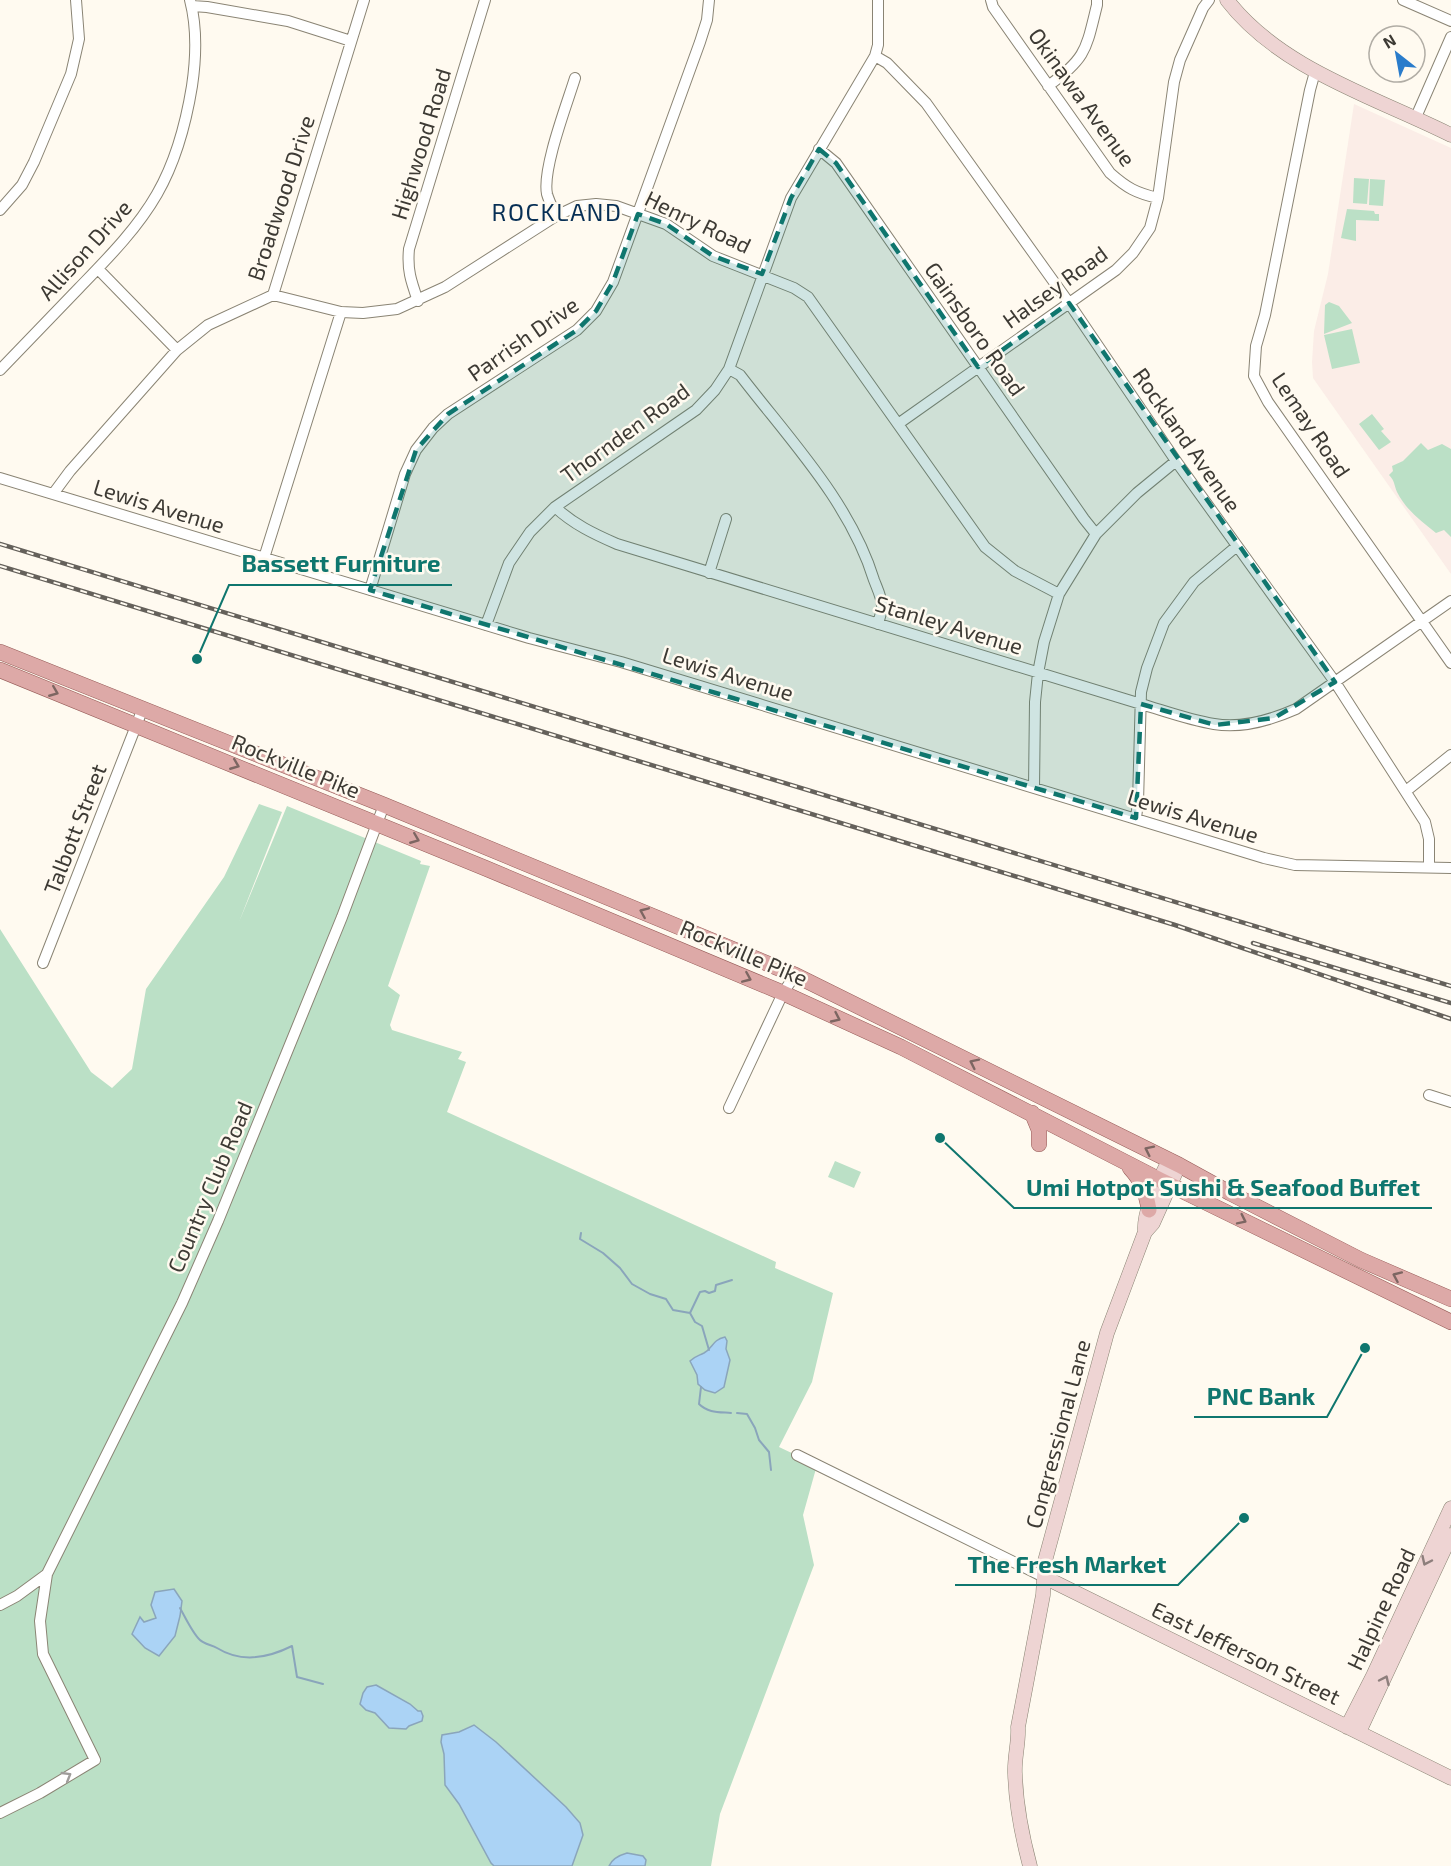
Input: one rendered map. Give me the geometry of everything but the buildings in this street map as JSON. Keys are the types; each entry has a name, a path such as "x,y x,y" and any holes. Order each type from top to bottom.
{"main road":[{"name":"Rockville Pike","path":"0,652 143,708 795,975 1174,1163 1361,1260 1451,1299"},
{"name":"Rockville Pike","path":"0,670 136,724 783,993 900,1047 1165,1182 1451,1322"},
{"path":"258,775 265,759"},
{"path":"1032,1113 1039,1130 1039,1144 1066,1131"},
{"path":"1124,1161 1140,1178 1149,1210"}],"street":[{"path":"0,210 22,184 34,162 71,74 79,39 76,0"},
{"name":"Broadwood Drive","path":"52,494 177,350 208,325 273,294 364,0"},
{"name":"Highwood Road","path":"418,301 409,276 409,249 485,0"},
{"name":"Parrish Drive","path":"370,590 405,474 416,450 433,428 448,414 577,330 596,311 613,282 700,42 707,20 709,0"},
{"name":"Thornden Road","path":"486,625 509,563 530,532 555,507 696,411 715,390 729,369 791,198 875,56 878,45 878,0"},
{"name":"Okinawa Avenue","path":"990,0 993,8 1110,173 1126,187 1140,194 1158,198"},
{"path":"1048,86 1070,70 1082,56 1087,46 1097,0"},
{"name":"Halsey Road","path":"898,424 1116,270 1133,253 1150,228 1158,198 1174,82 1180,60 1203,8 1209,0"},
{"path":"1227,0 1236,12 1268,41 1315,72 1451,135"},
{"path":"1403,0 1451,21"},
{"path":"191,3 288,21 351,41"},
{"name":"Allison Drive","path":"0,370 98,269 138,224 158,193 174,157 188,110 195,40 191,3"},
{"path":"1416,117 1451,37"},
{"name":"Rockland Avenue","path":"875,56 887,63 926,103 1069,303 1176,461 1335,682 1425,822 1429,839 1429,867"},
{"name":"Lemay Road","path":"1315,72 1265,315 1256,346 1254,376 1268,402 1451,663"},
{"path":"556,216 547,194 547,179 551,157 575,78"},
{"name":"Gainsboro Road","path":"819,149 836,163 1096,534"},
{"name":"Henry Road","path":"273,294 341,312 385,312 418,301 445,287 556,216 577,206 596,204 616,206 666,224 713,256 762,274 808,297 985,547 1015,571 1059,594"},
{"path":"98,269 177,350"},
{"path":"264,558 341,312"},
{"path":"729,369 740,375 829,490 853,526 869,563 881,600 878,624"},
{"path":"1034,788 1035,702 1038,673 1044,642 1059,594 1096,534 1137,493 1176,461"},
{"name":"Lewis Avenue","path":"0,478 529,638 621,662 1263,858 1295,865 1451,868"},
{"name":"Stanley Avenue","path":"555,507 587,531 617,544 1038,673 1215,724 1246,724 1274,718 1296,709 1451,601"},
{"path":"710,573 726,519"},
{"path":"1136,818 1141,693 1147,668 1164,623 1194,582 1237,546"},
{"name":"Talbott Street","path":"43,963 143,708"},
{"path":"1406,791 1451,755"},
{"name":"Country Club Road","path":"0,1813 40,1793 95,1760 42,1654 40,1622 47,1574 182,1303 338,927 384,806"},
{"path":"729,1108 783,993 795,975"},
{"path":"1429,1095 1451,1102"},
{"name":"Congressional Lane","path":"1145,1232 1144,1221 1174,1163"},
{"name":"Congressional Lane","path":"1030,1866 1018,1807 1015,1772 1018,1727 1043,1595 1047,1551 1107,1333 1145,1232 1153,1223 1165,1182"},
{"name":"East Jefferson Street","path":"797,1455 1451,1778"},
{"name":"Halpine Road","path":"1353,1730 1373,1676 1451,1508"},
{"name":"Halpine Road","path":"1353,1730 1451,1535"},
{"name":"Country Club Road","path":"0,1605 17,1596 47,1574"}],"highlighted area":[{"path":"819,149 836,163 978,367 1069,303 1335,682 1274,718 1215,725 1141,704 1136,818 370,590 416,450 448,414 577,330 596,311 613,282 638,214 666,224 713,256 762,274 791,198"}],"shaded area":[{"path":"1354,104 1451,148 1451,574 1313,378 1314,331 1328,274"}],"green space":[{"path":"1354,178 1369,179 1367,204 1353,203"},
{"path":"1370,179 1385,180 1383,206 1369,205"},
{"path":"1347,209 1374,211 1375,214 1379,214 1379,221 1356,220 1356,241 1341,238"},
{"path":"1329,302 1339,306 1352,323 1324,334 1325,305"},
{"path":"1352,329 1360,363 1332,369 1324,335"},
{"path":"1372,414 1384,429 1381,431 1391,442 1379,450 1359,424"},
{"path":"1421,443 1428,450 1442,444 1451,449 1451,537 1444,530 1436,533 1414,515 1397,492 1389,475 1393,471 1392,466 1403,461"},
{"path":"259,804 282,812 239,922 287,806 421,861 420,864 430,866 388,986 400,995 390,1025 392,1030 462,1052 458,1059 466,1062 447,1112 776,1262 775,1268 833,1293 812,1382 779,1447 817,1465 803,1515 814,1565 720,1814 711,1866 0,1866 0,929 91,1072 112,1088 132,1069 146,989 224,877"},
{"path":"835,1161 861,1172 854,1188 828,1177"}],"water":[{"path":"725,1337 730,1360 724,1387 715,1393 705,1390 698,1384 697,1375 690,1361"},
{"path":"174,1589 182,1601 180,1616 175,1636 159,1656 145,1648 132,1634 140,1617 144,1622 156,1618 151,1605 155,1592"},
{"path":"376,1685 421,1711 422,1721 406,1729 389,1728 375,1713 366,1710 360,1704 363,1693 367,1687"},
{"path":"474,1725 496,1742 580,1823 583,1835 572,1866 494,1866 491,1863 459,1804 445,1785 442,1735 459,1732"},
{"path":"627,1853 643,1856 646,1860 645,1866 609,1866 616,1858"}],"waterway":[{"path":"581,1233 580,1239 603,1253 620,1268 632,1284 650,1294 666,1299 673,1310 690,1313"},
{"path":"709,1350 702,1326 695,1322 690,1313 700,1292 715,1291 716,1285 732,1280"},
{"path":"701,1387 699,1404 702,1407 710,1411 731,1413"},
{"path":"737,1413 747,1414 759,1440 769,1452 771,1470"},
{"path":"180,1608 195,1634 204,1643 226,1653 245,1657 264,1656 292,1646 297,1677 323,1684"}],"railway":[{"path":"0,544 1451,986"},
{"path":"0,566 1175,925 1451,1019"},
{"path":"1253,943 1451,1003"}],"place":[{"name":"Bassett Furniture","path":"197,659"},
{"name":"Umi Hotpot Sushi & Seafood Buffet","path":"940,1138"},
{"name":"PNC Bank","path":"1365,1348"},
{"name":"The Fresh Market","path":"1244,1518"}],"district":[{"name":"ROCKLAND","path":"557,213"}]}
